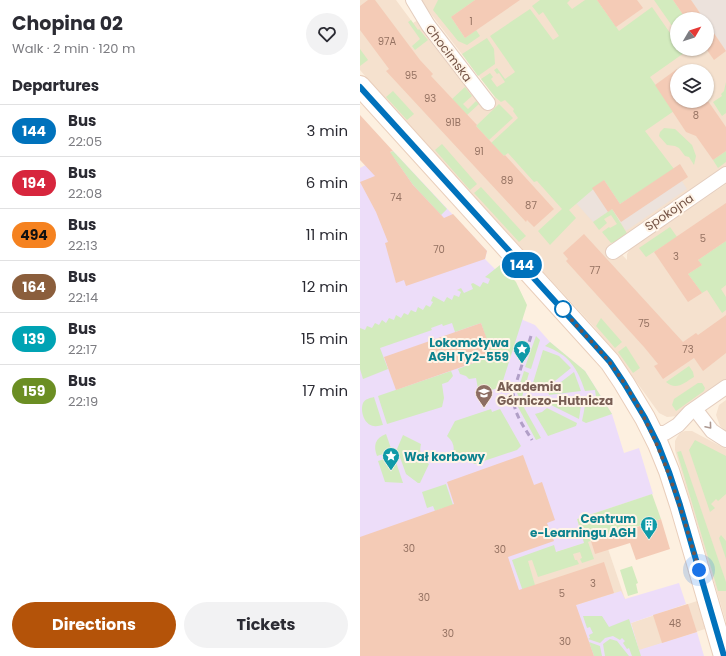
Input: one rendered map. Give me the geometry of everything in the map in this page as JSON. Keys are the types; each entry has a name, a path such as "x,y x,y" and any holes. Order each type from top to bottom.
{"main road":[{"path":"360,86 603,354 624,383 653,433 669,472 724,656"}],"street":[{"name":"Chocimska","path":"413,0 428,25 488,103"},
{"name":"Spokojna","path":"613,252 726,174"},
{"path":"653,433 665,433 680,424 695,408 726,388"},
{"path":"695,408 710,428 726,440"}],"shaded area":[{"path":"360,0 396,0 413,23 418,20 486,107 495,97 420,0 726,0 726,169 619,241 611,243 627,260 627,254 630,249 726,184 726,382 678,416 667,417 659,413 614,351 594,327 388,103 360,70"},
{"path":"691,0 726,0 726,51 714,33 714,12 699,12"},
{"name":"Akademia Górniczo-Hutnicza","path":"393,151 487,251 485,259 495,269 523,320 535,325 550,342 585,371 612,414 624,453 639,448 653,494 577,519 585,543 527,561 544,615 621,591 625,599 679,583 686,604 631,623 639,650 697,632 704,656 360,656 360,168"},
{"path":"674,169 687,189 626,231 612,209 593,222 576,203 604,180 620,203"},
{"path":"726,400 726,431 720,426 716,415 719,405"},
{"path":"692,431 726,449 726,622 675,450 675,441 677,437 680,433"},
{"path":"604,537 625,599 545,619 527,561"},
{"path":"697,601 705,629 639,651 631,623"}],"green space":[{"path":"438,0 475,0 451,17 465,38 476,30 480,36 467,45 458,41 433,10"},
{"path":"540,0 570,0 567,3 572,9 585,0 597,0 619,31 652,7 670,33 670,56 680,56 650,77 670,105 670,108 674,111 645,131 674,169 620,204 604,180 569,210 576,218 550,245 538,231 562,209 537,181 534,182 508,153 504,156 491,143 518,118 513,111 514,109 505,100 501,102 495,97 481,79 490,73 493,77 491,79 497,87 505,82 499,73 497,74 494,70 497,68 505,79 515,72 490,36 530,9 553,40 559,36 543,12 539,15 532,6"},
{"path":"654,0 673,0 681,12 670,12 670,23"},
{"path":"411,20 428,40 415,50 412,46 420,39 408,22"},
{"path":"487,38 494,49 495,64 478,76 462,54"},
{"path":"360,49 368,60 360,66"},
{"path":"726,82 726,113 722,116 714,101 722,96 721,94 724,91"},
{"path":"465,87 472,96 463,104 468,109 476,101 479,104 467,115 452,99"},
{"path":"393,91 414,114 407,120 386,97"},
{"path":"499,104 513,118 489,140 476,126"},
{"path":"664,128 675,129 692,145 696,156 694,165 689,157 685,156 679,148 667,145 659,136 660,132"},
{"path":"442,144 477,184 470,190 435,150"},
{"path":"393,151 447,209 441,215 413,185 394,158 385,155"},
{"path":"726,151 726,162 718,168 713,160"},
{"path":"481,187 526,236 519,242 474,193"},
{"path":"612,209 628,235 619,241 611,243 602,232 617,224 611,215 604,219 607,223 599,230 593,222"},
{"path":"670,227 677,237 646,257 639,248"},
{"path":"726,241 726,285 721,289 726,297 726,310 722,313 707,290 702,293 688,274 702,265 698,260"},
{"path":"500,265 516,282 527,305 501,387 479,394 476,378 469,379 460,374 458,369 492,356 481,323 455,332 452,323 443,326 442,324 431,328 432,330 380,348 388,369 363,379 360,369 360,328 365,330 367,326 372,328 375,323 379,325 382,320 386,323 389,318 394,320 396,315 401,318 404,313 408,315 411,310 416,312 418,307 423,310 426,305 430,307 433,302 431,301 433,296 444,302 447,297 452,300 454,295 459,297 461,292 457,290 461,288 464,293 473,289 471,284 473,283 480,287 483,282 488,284 490,279 485,277"},
{"path":"601,318 622,342 615,348 596,326"},
{"path":"536,336 540,340 531,369 525,367"},
{"path":"550,342 585,371 612,414 586,423 582,421 586,398 596,397 595,390 585,391 579,375 571,363 560,353 545,346"},
{"path":"626,346 640,368 633,373 618,352"},
{"path":"543,350 559,356 571,368 545,389 538,385 532,386"},
{"path":"689,366 694,377 677,386 670,385 666,382"},
{"path":"451,371 453,376 448,382 442,384 444,398 442,407 387,424 378,396"},
{"path":"524,371 529,373 522,397 519,397 517,393"},
{"path":"574,372 581,391 549,395 548,392"},
{"path":"698,383 702,383 705,388 704,391 676,411 672,405 674,399"},
{"path":"374,397 383,425 371,425 365,420 363,414 363,403"},
{"path":"582,398 579,419 549,404 550,401"},
{"path":"522,404 541,438 536,440 518,407"},
{"path":"547,408 577,423 576,426 548,436 535,414 542,412"},
{"path":"491,409 492,412 500,409 521,446 517,450 475,464 453,454 453,444 447,436 455,421"},
{"path":"386,434 392,451 377,456 375,446 377,440"},
{"path":"403,435 421,444 421,456 429,464 420,483 406,474 397,449"},
{"path":"695,440 726,456 726,494 718,501 716,499 711,504 715,508 710,512 689,450"},
{"path":"681,451 726,582 726,591 718,591 677,452"},
{"path":"394,456 403,483 385,482 378,461"},
{"path":"446,484 454,508 445,512 443,508 435,511 433,506 427,508 422,492"},
{"path":"652,494 661,519 588,542 594,559 582,563 580,559 582,558 580,552 573,554 575,560 577,560 579,564 538,577 532,560 528,561 537,592 525,597 512,560 554,545 556,552 584,543 577,519"},
{"path":"721,535 726,541 726,559 719,538"},
{"path":"632,566 638,583 636,584 638,593 628,596 620,570"},
{"path":"583,616 602,616 609,627 629,619 641,656 632,656 629,648 627,649 623,643 625,641 622,638 620,640 613,636 605,638 600,643 588,639 590,638 589,635 593,633 590,627 587,628"},
{"path":"610,639 617,641 629,656 605,656 603,644"},
{"path":"589,642 600,646 602,656 594,656"}],"building":[{"path":"368,0 375,0 420,60 433,74 431,76 554,209 534,227 527,220 526,222 386,71 389,69 360,30 360,6"},
{"path":"475,0 520,0 465,38 451,17"},
{"path":"597,0 637,0 643,8 616,27"},
{"path":"673,0 691,0 699,12 681,12"},
{"path":"714,33 726,51 714,60 711,56 714,56"},
{"path":"670,74 670,108 655,85"},
{"path":"670,108 713,108 726,127 726,151 713,160 696,136 686,132"},
{"path":"360,115 393,151 390,152 413,185 444,218 453,214 487,251 485,259 406,286 404,280 396,283 385,243 388,242 376,212 360,182 375,176 360,160"},
{"path":"680,164 688,177 621,222 612,209 608,212 592,188 604,180 620,204"},
{"path":"726,203 726,241 698,260 702,265 688,274 702,293 688,302 654,252"},
{"path":"584,234 683,342 696,333 698,335 726,315 726,353 703,371 694,358 663,379 654,366 658,364 566,261 568,259 563,253"},
{"path":"481,323 493,356 396,390 384,357"},
{"path":"523,455 534,485 542,482 555,520 547,523 554,541 508,557 519,590 604,562 614,593 576,605 594,656 360,656 360,537 454,504 447,482"},
{"name":"Centrum e-Learningu AGH","path":"661,519 670,549 636,560 630,543 595,554 591,541"},
{"path":"688,604 697,632 662,643 653,615"}],"railway":[{"path":"531,336 513,397 521,423 532,440"}],"bus line":[{"name":"144","path":"360,87 610,362 624,383 645,418 658,444 669,472 724,656"}],"place":[{"name":"Lokomotywa AGH Ty2-559","path":"522,364"},
{"name":"Akademia Górniczo-Hutnicza","path":"484,408"},
{"name":"Wał korbowy","path":"391,471"},
{"name":"Centrum e-Learningu AGH","path":"649,540"}],"route":[{"path":"563,309 610,362 645,418 658,444 669,472 699,570"}]}
